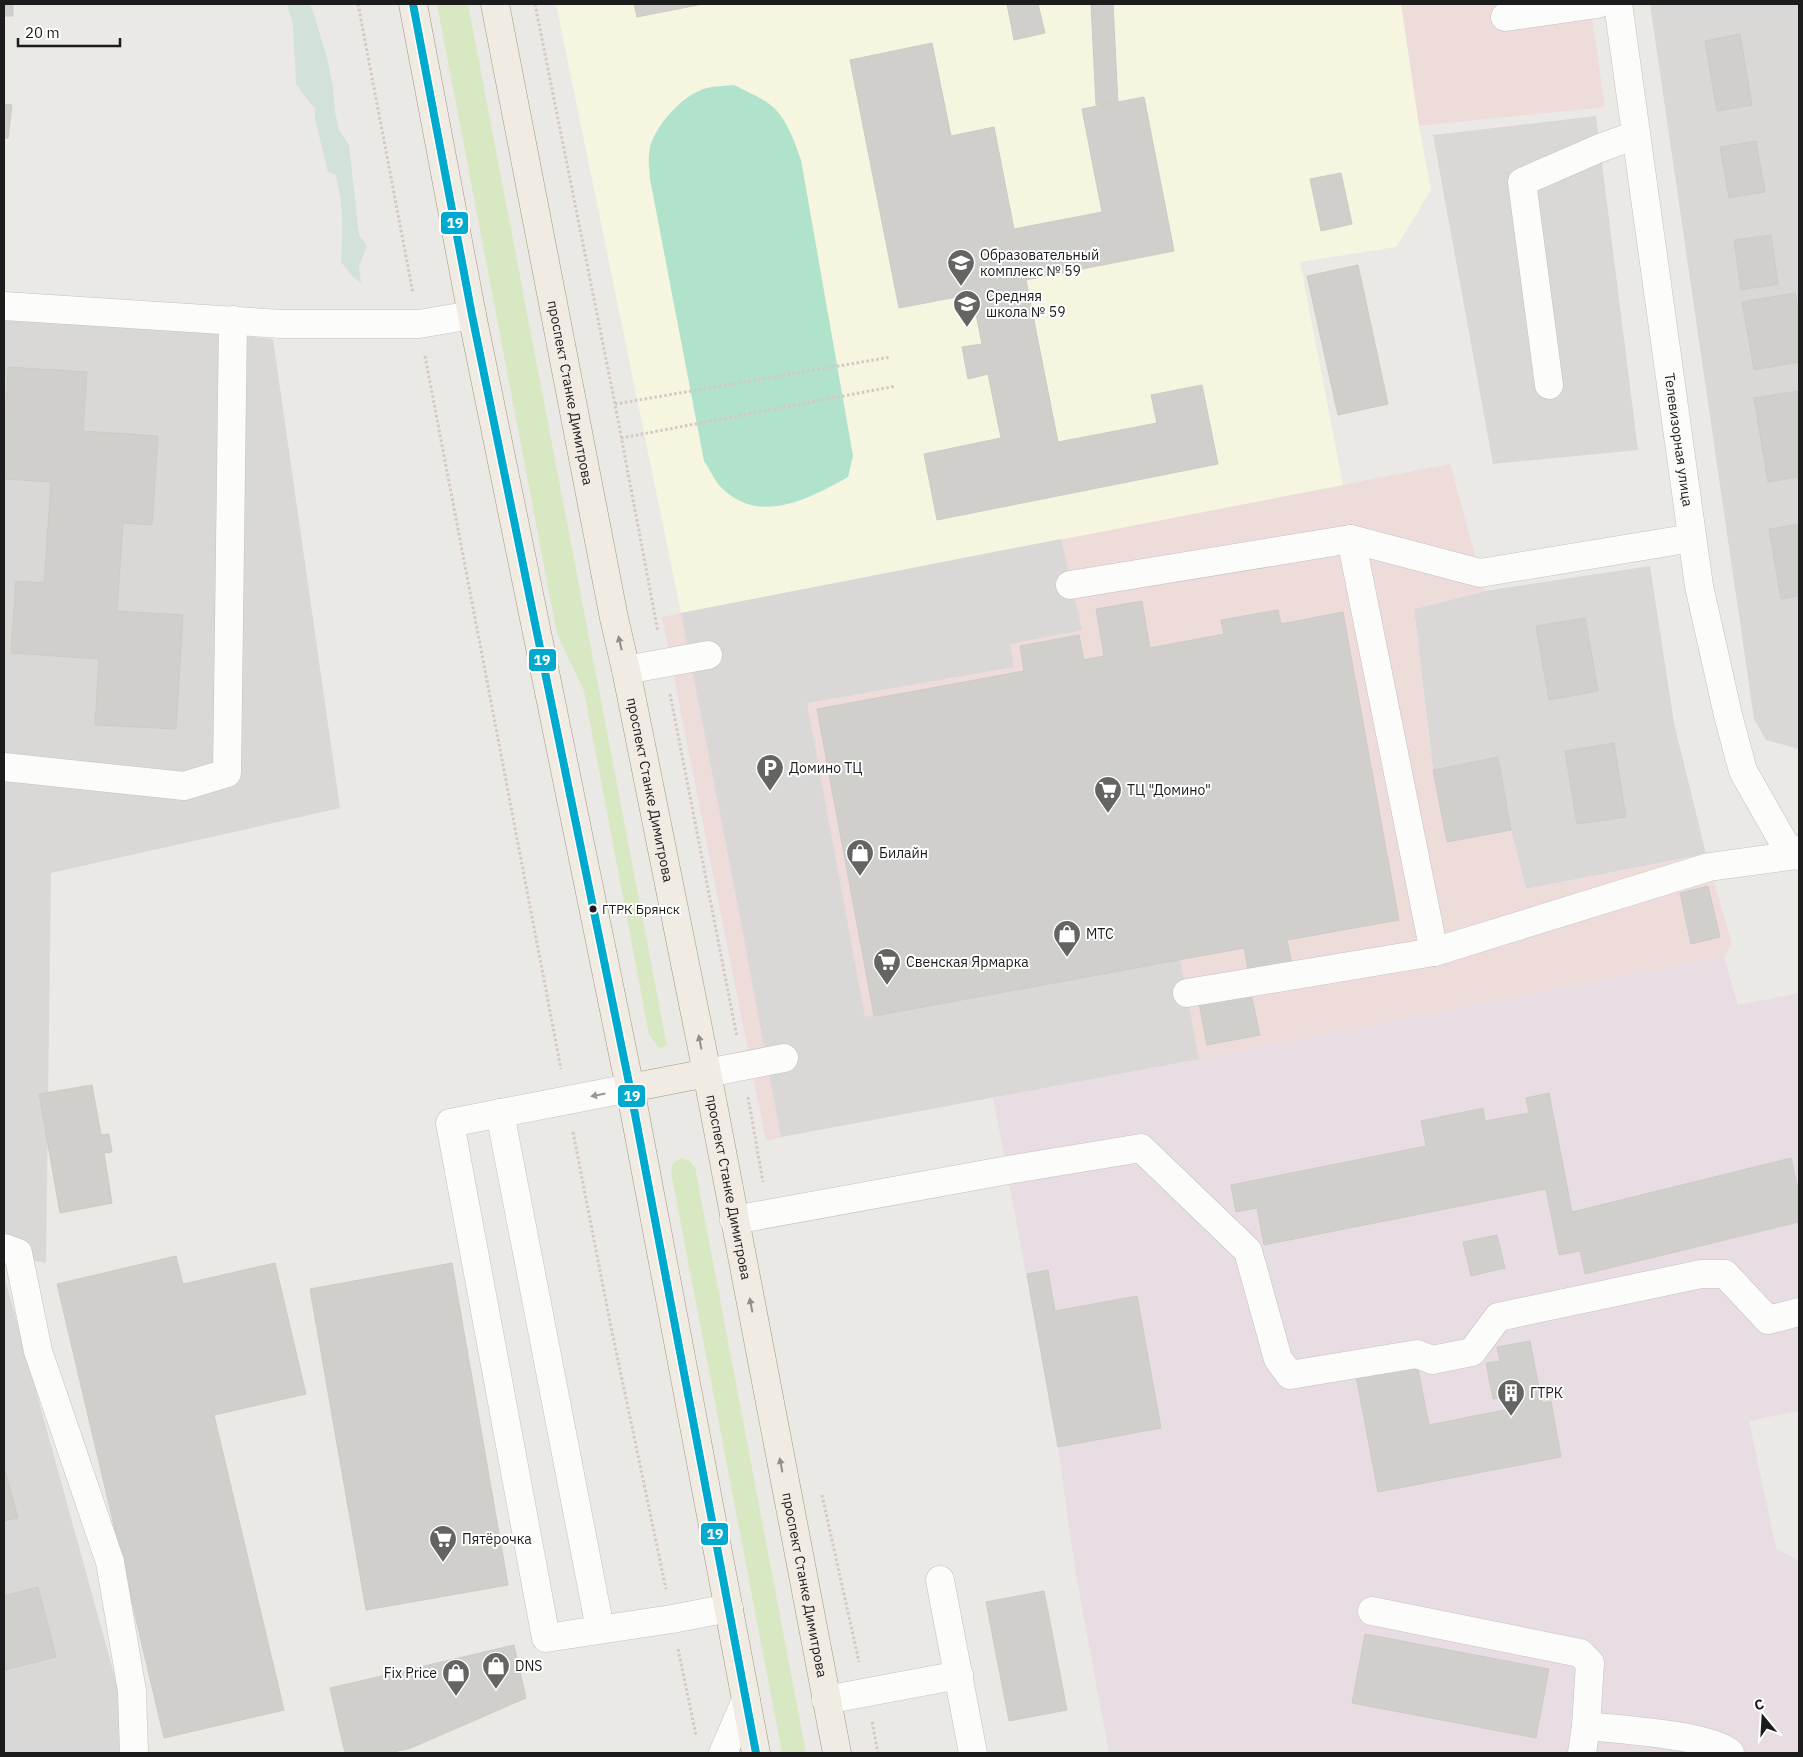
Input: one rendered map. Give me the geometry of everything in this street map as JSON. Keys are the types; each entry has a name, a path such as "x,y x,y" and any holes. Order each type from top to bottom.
{"main road":[{"path":"413,4 472,315 630,1088 756,1753"},
{"name":"проспект Станке Димитрова","path":"495,4 614,618 707,1073 837,1753"},
{"path":"630,1088 707,1073"}],"street":[{"path":"1505,17 1597,4"},
{"name":"Телевизорная улица","path":"1618,4 1699,586 1728,715 1743,771 1784,843 1798,855"},
{"path":"1549,385 1522,182 1600,148 1636,135"},
{"path":"4,306 282,324 419,324 472,315"},
{"path":"4,767 184,786 227,773 233,320"},
{"path":"1070,585 1351,539 1480,574 1692,538"},
{"path":"1351,539 1434,952"},
{"path":"626,670 708,655"},
{"path":"1187,993 1434,952 1709,867 1798,855"},
{"path":"707,1073 784,1058"},
{"path":"630,1088 450,1123 546,1638 672,1619 729,1608"},
{"path":"500,1113 600,1629"},
{"path":"734,1220 1141,1148 1248,1251 1278,1359 1290,1375 1417,1354 1432,1360 1472,1352 1498,1317 1701,1274 1725,1274 1768,1320 1799,1312"},
{"path":"11,1251 38,1351 110,1562 132,1691 134,1753"},
{"path":"940,1580 973,1753"},
{"path":"1372,1612 1580,1652 1590,1663 1586,1726 1582,1753"},
{"path":"826,1700 959,1675"},
{"path":"724,1753 746,1700"},
{"path":"1586,1726 1695,1739 1725,1748 1730,1753"}],"path":[{"path":"358,4 610,1322 698,1744"},
{"path":"535,4 615,404 769,1213"},
{"path":"615,404 891,357"},
{"path":"621,438 896,386"},
{"path":"822,1492 878,1753"}],"shaded area":[{"path":"287,4 309,4 313,11 327,58 339,130 349,145 359,235 367,246 359,266 361,283 352,276 341,262 342,218 338,185 335,174 328,172 315,119 315,108 296,84 293,24"},
{"name":"Средняя школа № 59","path":"556,4 1401,4 1419,126 1431,190 1396,247 1300,262 1343,485 681,613"},
{"path":"1401,4 1590,4 1605,107 1419,126"},
{"path":"1650,4 1799,4 1799,749 1766,740 1754,719"},
{"path":"1596,116 1638,450 1493,464 1433,135"},
{"path":"4,313 273,339 340,808 51,873 46,1263 4,1255"},
{"name":"ТЦ \"Домино\"","path":"1450,464 1485,591 1414,609 1433,769 1498,757 1511,830 1526,889 1706,854 1732,944 1724,957 766,1141 662,617"},
{"name":"Домино ТЦ","path":"1061,539 1082,630 1010,644 1014,667 807,703 865,1017 1180,959 1199,1059 781,1137 681,613"},
{"path":"1650,566 1674,723 1706,854 1526,889 1511,830 1433,770 1414,609 1485,591"},
{"path":"1724,957 1738,1005 1799,993 1799,1411 1749,1421 1776,1548 1799,1561 1799,1753 1109,1753 1075,1570 1058,1447 993,1097"},
{"path":"4,1275 119,1692 120,1753 4,1753"}],"green space":[{"path":"437,4 468,4 667,1046 659,1048 649,1035 584,691 557,634"},
{"path":"734,85 763,100 777,111 788,128 801,160 853,456 848,477 799,501 765,507 749,504 733,497 718,484 704,461 650,179 650,145 661,125 674,109 698,91 710,87"},
{"path":"681,1158 689,1160 695,1167 806,1753 782,1753 671,1172 673,1163"}],"building":[{"path":"4,4 13,4 13,16 4,16"},
{"path":"634,4 703,4 637,17"},
{"path":"1007,4 1038,4 1045,33 1014,40"},
{"path":"1091,4 1113,4 1118,103 1096,105"},
{"path":"1740,34 1752,105 1717,111 1705,41"},
{"name":"Образовательный комплекс № 59","path":"932,43 951,136 994,127 1014,229 1102,212 1082,109 1144,97 1174,251 1026,280 1058,442 1157,423 1151,395 1202,385 1218,464 937,520 924,454 1001,438 988,374 968,379 962,347 982,344 972,294 899,308 850,60"},
{"path":"4,104 12,105 8,138 4,138"},
{"path":"1756,141 1765,192 1729,198 1720,147"},
{"path":"1341,173 1352,224 1321,231 1310,179"},
{"path":"1771,235 1778,284 1741,290 1734,240"},
{"path":"1358,265 1388,404 1338,415 1307,276"},
{"path":"1795,293 1799,317 1799,362 1754,370 1742,302"},
{"path":"8,367 87,372 83,431 158,436 152,525 123,523 117,611 183,615 176,729 95,725 99,659 11,653 16,581 44,583 51,482 4,479 4,410 6,410"},
{"path":"1798,391 1799,477 1768,482 1754,398"},
{"path":"1799,524 1799,596 1781,599 1769,529"},
{"name":"ТЦ \"Домино\"","path":"1142,601 1150,648 1224,634 1221,620 1278,610 1281,624 1343,612 1399,920 1287,940 1293,968 1249,976 1244,948 874,1016 817,709 1024,671 1020,646 1079,635 1084,660 1104,656 1096,609"},
{"path":"1585,618 1598,691 1549,700 1536,626"},
{"path":"1614,743 1626,817 1577,824 1565,751"},
{"path":"1498,757 1511,830 1447,842 1433,770"},
{"path":"1708,886 1720,937 1691,944 1680,893"},
{"path":"1251,993 1260,1035 1207,1045 1199,1003"},
{"path":"92,1085 101,1135 109,1134 112,1152 104,1153 112,1203 60,1213 39,1094"},
{"path":"1549,1093 1572,1212 1791,1158 1799,1193 1799,1222 1585,1274 1580,1251 1559,1255 1546,1189 1264,1245 1257,1208 1236,1212 1231,1185 1426,1146 1421,1121 1483,1108 1485,1121 1529,1113 1526,1098"},
{"path":"1497,1235 1505,1268 1471,1276 1463,1242"},
{"path":"176,1256 183,1284 275,1263 306,1394 214,1415 284,1710 164,1738 57,1284"},
{"path":"452,1263 508,1585 366,1610 310,1289"},
{"path":"1048,1270 1055,1311 1137,1296 1161,1428 1058,1447 1027,1274"},
{"name":"ГТРК","path":"1530,1341 1542,1403 1551,1401 1561,1457 1378,1492 1356,1376 1417,1364 1429,1425 1509,1409 1507,1397 1493,1399 1486,1363 1500,1361 1497,1347"},
{"path":"4,1467 18,1518 4,1521"},
{"path":"38,1587 56,1657 4,1670 4,1596"},
{"path":"1044,1591 1067,1710 1009,1721 986,1602"},
{"path":"1365,1634 1549,1669 1536,1738 1352,1703"},
{"path":"514,1645 526,1698 411,1748 389,1753 345,1753 330,1688"}],"transit line":[{"name":"19","path":"413,4 472,315 630,1088 756,1753"}],"place":[{"name":"Образовательный комплекс № 59","path":"961,287"},
{"name":"Средняя школа № 59","path":"967,328"},
{"name":"Домино ТЦ","path":"770,792"},
{"name":"ТЦ \"Домино\"","path":"1108,814"},
{"name":"Билайн","path":"860,877"},
{"name":"ГТРК Брянск","path":"593,909"},
{"name":"МТС","path":"1067,958"},
{"name":"Свенская Ярмарка","path":"887,986"},
{"name":"ГТРК","path":"1511,1417"},
{"name":"Пятёрочка","path":"443,1563"},
{"name":"DNS","path":"496,1690"},
{"name":"Fix Price","path":"456,1697"}]}
